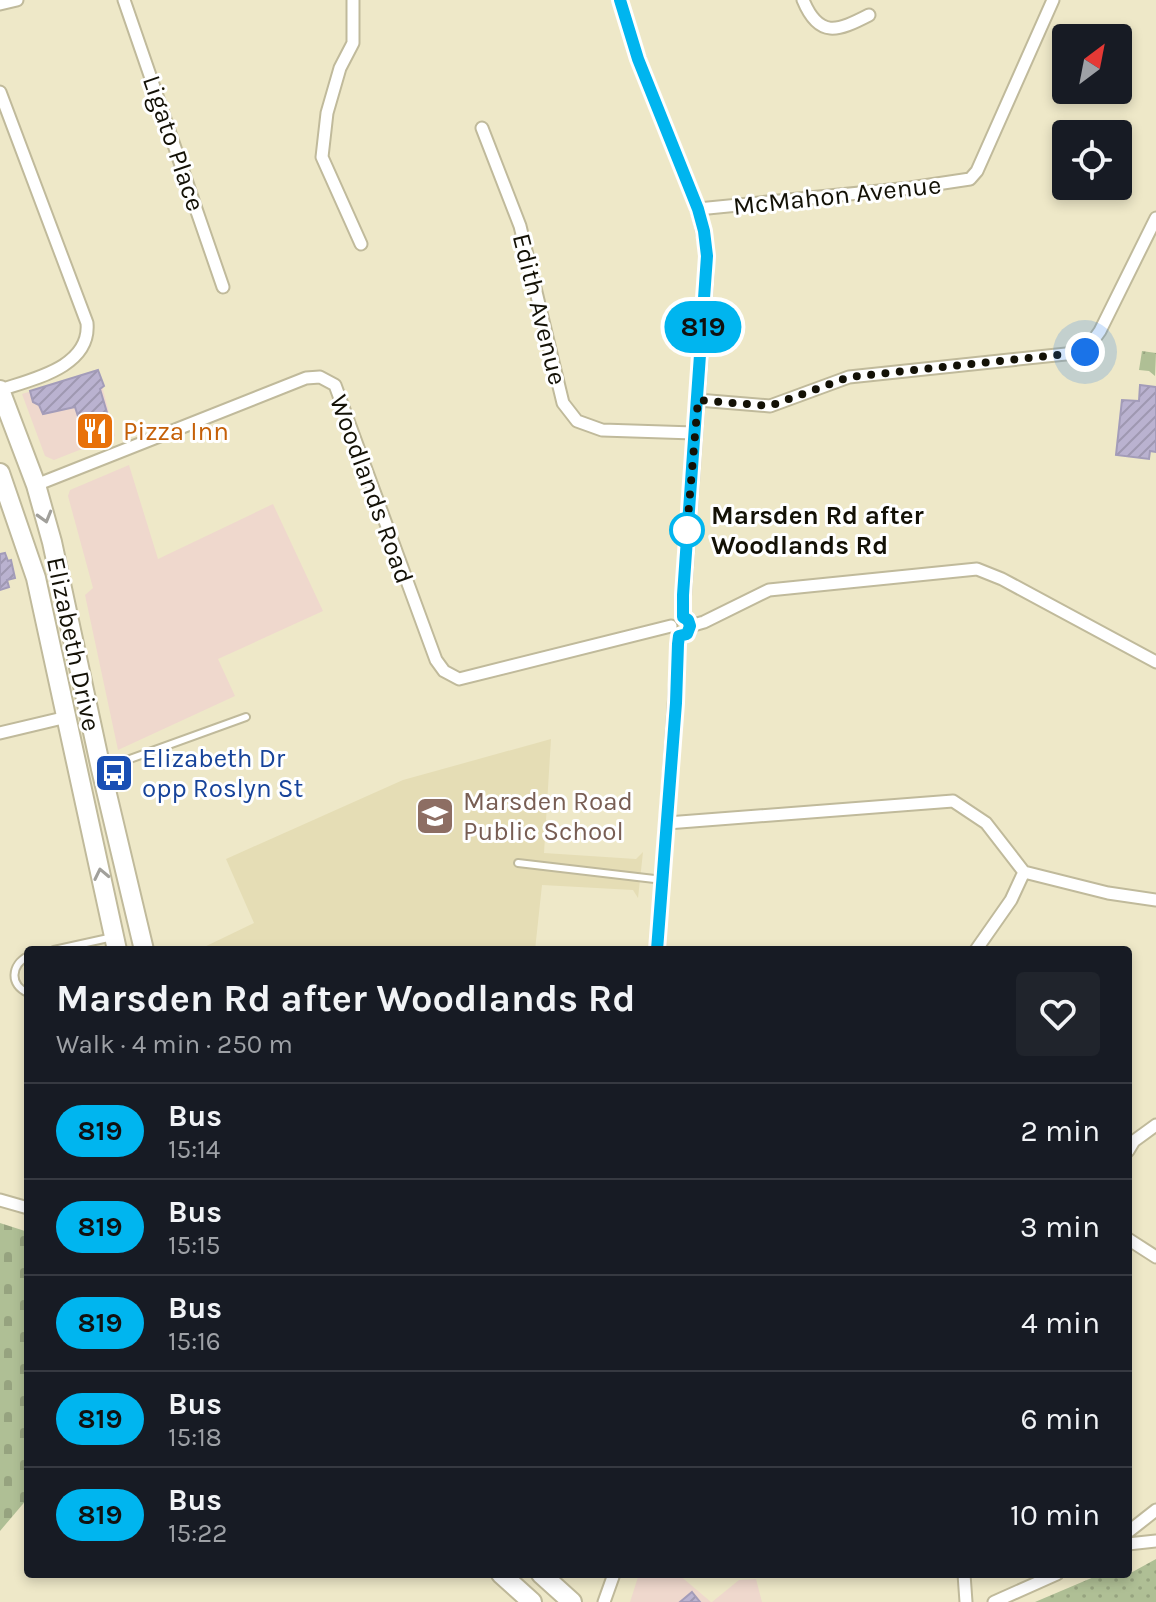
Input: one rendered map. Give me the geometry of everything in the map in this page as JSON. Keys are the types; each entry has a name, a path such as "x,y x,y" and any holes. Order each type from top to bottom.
{"main road":[{"name":"Elizabeth Drive","path":"0,390 36,485 52,542 143,946"},
{"name":"Elizabeth Drive","path":"0,473 36,578 116,943"},
{"path":"505,1578 532,1602"},
{"path":"545,1578 572,1602"}],"street":[{"path":"0,4 17,0"},
{"name":"Ligato Place","path":"124,0 223,287"},
{"path":"353,0 353,43 340,68 327,113 322,157 361,244"},
{"path":"619,0 638,59 698,209 707,256 694,433 687,634 675,631"},
{"path":"803,0 812,18 825,27 842,29 869,15"},
{"name":"McMahon Avenue","path":"698,209 970,179 977,171 1053,0"},
{"path":"0,92 88,332 87,342 68,363 0,390"},
{"name":"Edith Avenue","path":"482,128 520,226 563,403 577,421 602,430 694,433"},
{"path":"698,400 770,406 849,377 1085,352 1100,331 1156,218"},
{"name":"Woodlands Road","path":"36,485 306,378 320,377 335,385 436,660 444,671 459,679 675,631"},
{"path":"657,946 667,823 674,619 704,622 769,590 977,569 1002,579 1156,662"},
{"path":"0,733 67,717"},
{"path":"667,823 953,801 986,823 1024,872 1108,893 1156,900"},
{"path":"979,946 1011,900 1024,872"},
{"path":"1132,1144 1156,1125"},
{"path":"0,1200 24,1207"},
{"path":"1132,1242 1156,1257"},
{"path":"1132,1529 1156,1510"},
{"path":"1132,1544 1156,1541"},
{"path":"604,1602 613,1578"},
{"path":"964,1578 966,1602"},
{"path":"994,1602 1048,1578"}],"lane":[{"path":"101,769 246,717"},
{"path":"518,863 663,880"},
{"path":"89,946 116,943"},
{"path":"24,958 18,962 14,971 15,981 24,992"}],"shaded area":[{"path":"98,370 115,436 54,460 45,456 22,394"},
{"path":"129,465 158,559 273,504 323,611 218,659 235,696 118,750 85,595 93,588 68,496 70,490"},
{"name":"Marsden Road Public School","path":"551,739 544,853 636,859 643,852 638,898 633,890 542,885 535,946 206,946 254,923 226,859 403,780"},
{"path":"638,1578 683,1578 711,1602 630,1602"},
{"path":"756,1579 762,1602 712,1602 739,1580"}],"green space":[{"path":"1142,351 1156,353 1155,376 1149,371 1139,370"},
{"path":"0,1223 24,1231 24,1503 0,1531"},
{"path":"1156,1559 1156,1602 1035,1602 1092,1578 1132,1578 1132,1572"}],"building":[{"path":"98,370 104,386 100,389 108,416 103,417 109,438 92,444 86,441 75,407 43,414 39,405 33,402 30,391"},
{"path":"1140,385 1156,387 1156,452 1150,451 1149,459 1116,455 1122,400 1139,401"},
{"path":"5,553 8,561 11,560 15,578 7,580 9,587 0,590 0,554"},
{"path":"692,1592 700,1602 680,1602"}],"bus line":[{"name":"819","path":"620,0 638,59 698,209 707,243 705,308 683,595 683,617 690,626 687,634 679,636 678,644 657,946"}],"place":[{"name":"Pizza Inn","path":"95,431"},
{"name":"Marsden Rd after Woodlands Rd","path":"687,530"},
{"name":"Elizabeth Dr opp Roslyn St","path":"114,773"},
{"name":"Marsden Road Public School","path":"435,816"}],"route":[{"path":"687,530 686,541 698,400 770,406 849,377 1085,352"}]}
